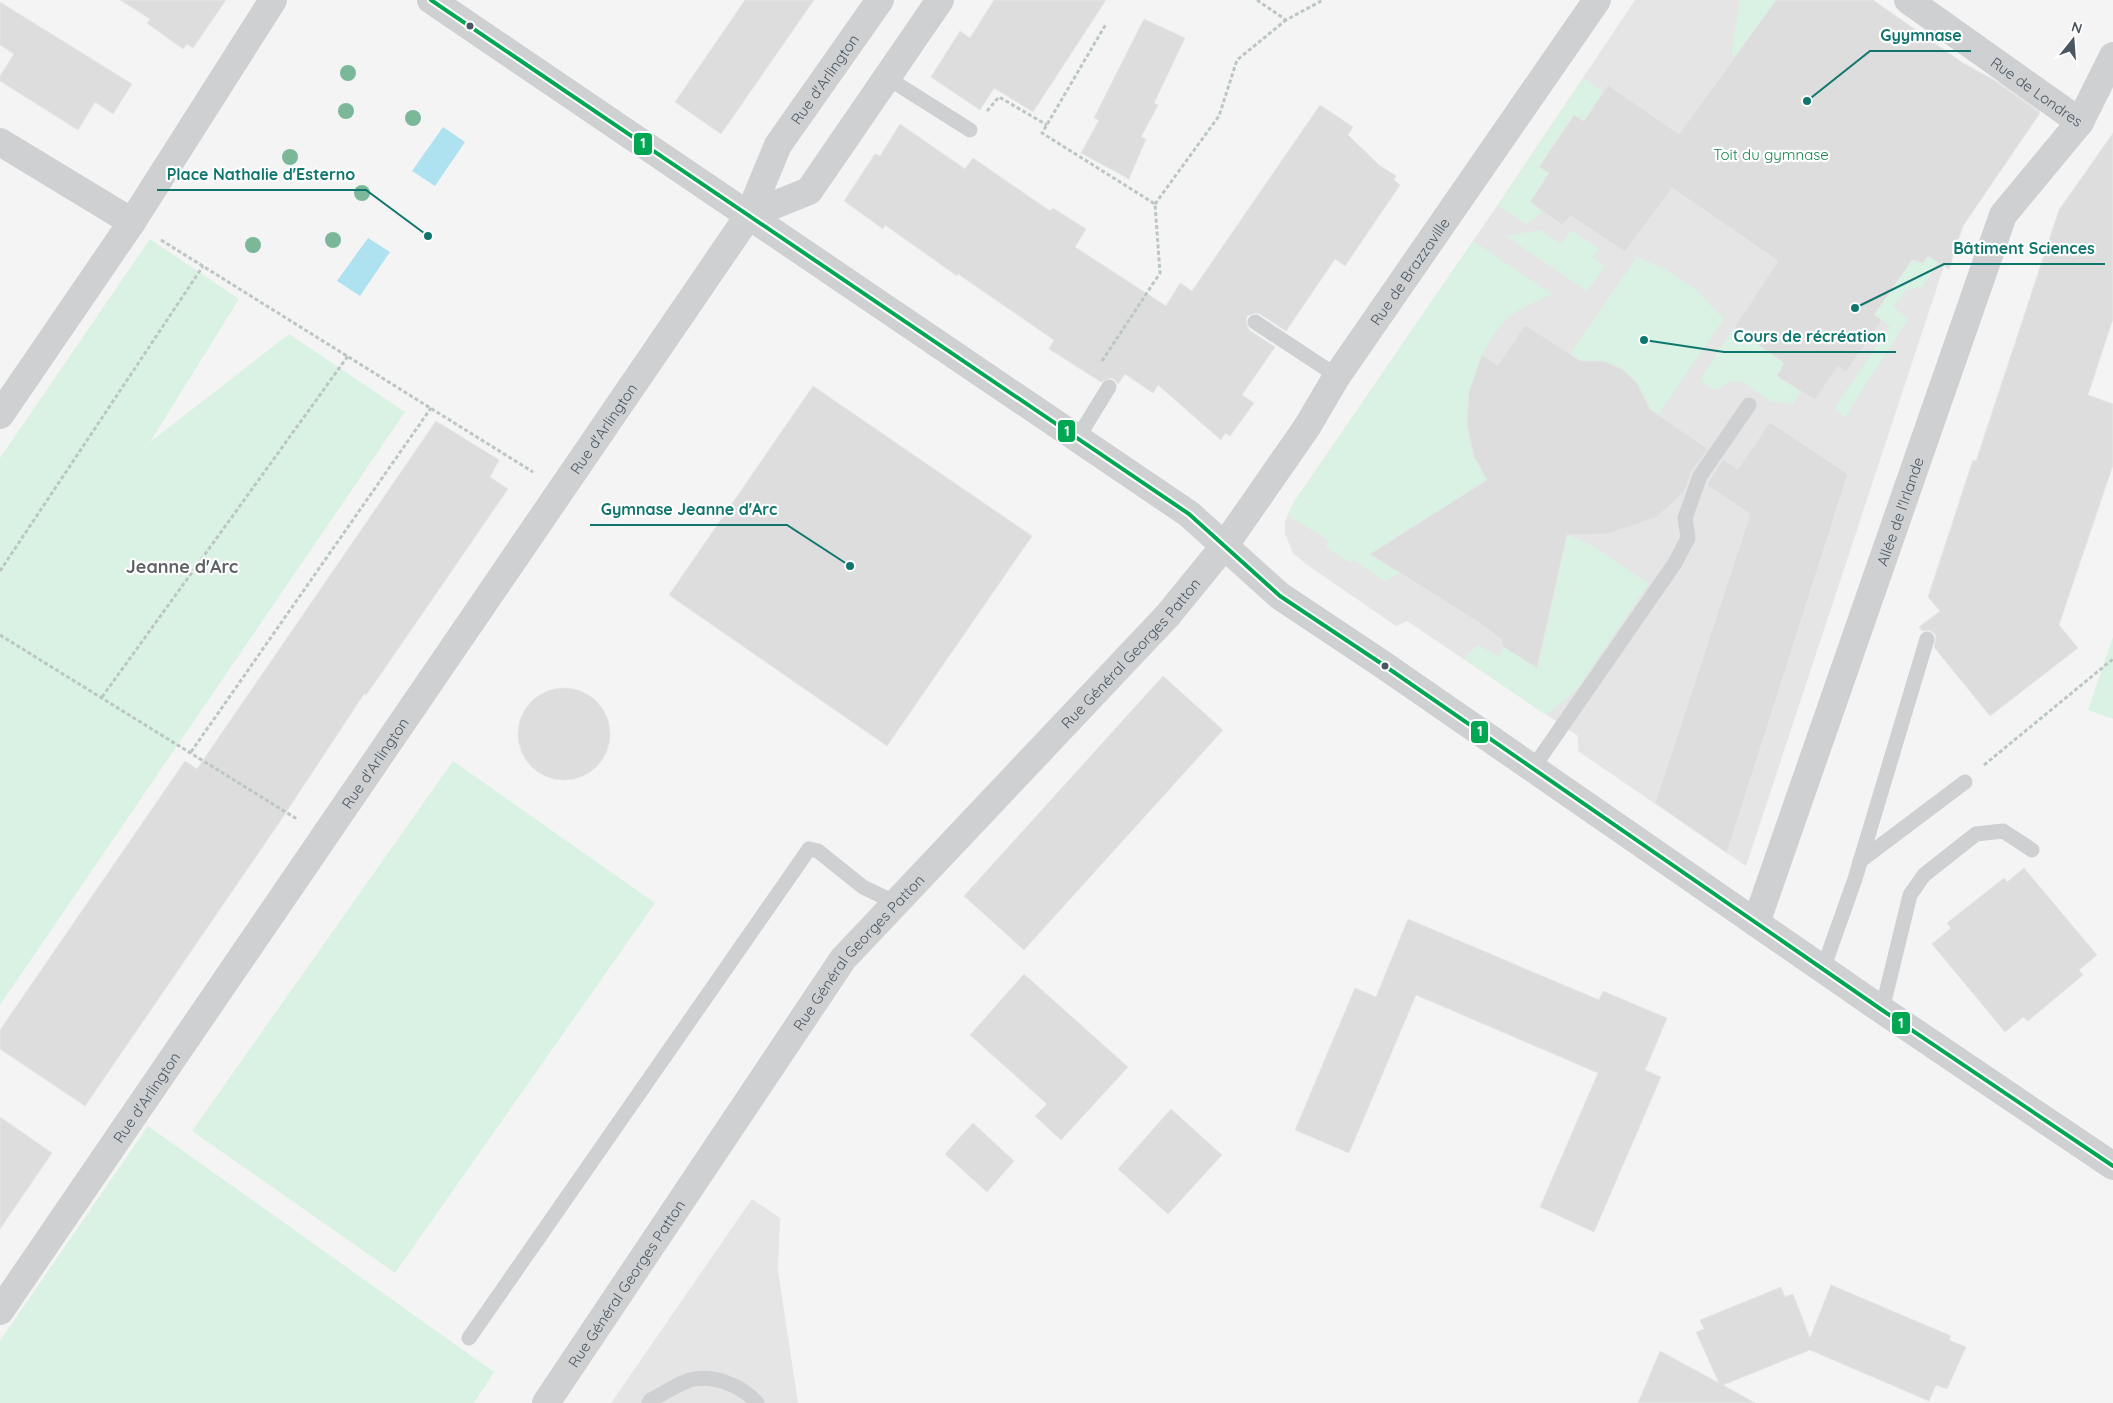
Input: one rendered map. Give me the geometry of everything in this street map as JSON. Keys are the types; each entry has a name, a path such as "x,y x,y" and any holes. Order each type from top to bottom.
{"street":[{"path":"0,415 132,222 273,0"},
{"path":"431,0 1189,514 1280,596 1533,768 1823,970 2113,1166"},
{"name":"Rue d'Arlington","path":"0,1311 749,215 778,145 880,0"},
{"path":"749,215 808,191 940,0"},
{"name":"Rue de Brazzaville","path":"1224,545 1307,427 1337,376 1597,0"},
{"name":"Rue de Londres","path":"1908,0 2080,122 2113,56"},
{"name":"Allée de l'Irlande","path":"1756,923 2003,215 2080,122"},
{"path":"0,142 132,222"},
{"name":"Rue Général Georges Patton","path":"546,1403 843,959 1168,615 1224,545"}],"lane":[{"path":"886,78 970,130"},
{"path":"1256,322 1337,376"},
{"path":"1077,439 1110,388"},
{"path":"1533,768 1675,563 1688,538 1685,518 1700,476 1749,404"},
{"path":"1823,970 1860,861 1927,639"},
{"path":"1860,861 1965,782"},
{"path":"1882,1010 1910,895 1924,875 1976,834 2003,831 2032,850"},
{"path":"469,1338 808,849 818,851 863,886 896,903"},
{"path":"649,1403 651,1400 689,1380 711,1378 734,1385 756,1403"}],"path":[{"path":"1257,0 1286,20"},
{"path":"1100,363 1160,273 1155,204 1219,116 1237,60 1286,20 1323,0"},
{"path":"1106,24 1042,133 1155,204"},
{"path":"980,110 988,111 998,97 1047,125"},
{"path":"132,222 561,489"},
{"path":"0,571 203,266"},
{"path":"102,697 348,356"},
{"path":"190,752 432,408"},
{"path":"0,635 325,836"},
{"path":"1965,782 2113,659"}],"shaded area":[{"path":"1635,0 1873,0 1969,67 1988,78 2009,86 2042,109 1963,226 1951,263 1944,266 1746,866 1578,751 1578,736 1407,621 1396,626 1306,564 1293,553 1285,534 1285,522 1294,502 1497,206"},
{"path":"752,1199 780,1218 778,1271 798,1403 611,1403"}],"green space":[{"path":"1740,0 1776,0 1733,60 1732,49"},
{"path":"1583,78 1603,92 1584,121 1574,115 1539,167 1549,173 1530,202 1543,211 1527,224 1497,206"},
{"path":"1540,230 1561,244 1571,230 1599,249 1593,258 1605,266 1587,291 1506,236"},
{"path":"150,239 239,299 150,442 289,334 405,412 0,1005 0,458"},
{"path":"1473,241 1552,294 1529,304 1508,318 1487,346 1472,384 1468,404 1467,424 1469,442 1481,470 1505,498 1370,554 1400,573 1384,581 1354,560 1350,563 1326,547 1328,540 1287,515 1294,502"},
{"path":"1899,251 1923,263 1929,255 1938,262 1923,286 1906,290 1893,307 1908,319 1845,417 1834,409 1890,326 1874,315 1896,283 1861,259"},
{"path":"1637,257 1667,270 1696,290 1724,319 1644,435 1637,383 1622,369 1603,361 1556,374"},
{"path":"1734,327 1784,363 1777,376 1801,392 1792,404 1770,401 1742,382 1731,381 1717,390 1706,386 1701,379"},
{"path":"1558,533 1571,536 1594,547 1649,583 1575,691 1546,715 1463,658 1478,645 1499,657 1503,646 1537,667"},
{"path":"2113,637 2113,719 2088,710"},
{"path":"453,761 655,903 395,1273 192,1131"},
{"path":"148,1126 494,1372 474,1403 0,1403 0,1341"}],"water":[{"path":"443,127 465,142 435,186 412,171"},
{"path":"368,238 390,252 360,296 337,281"}],"building":[{"path":"120,0 226,0 193,48 187,44 183,49 147,23 150,19"},
{"path":"745,0 814,0 721,134 675,102"},
{"path":"994,0 1106,0 1033,112 994,88 980,110 931,77 960,31 970,38"},
{"path":"1776,0 1873,0 1963,63 1994,80 2040,113 1963,226 1949,269 1928,256 1923,263 1912,260 1874,315 1882,320 1846,372 1838,366 1815,400 1777,376 1784,363 1734,328 1778,261 1672,188 1625,252 1571,216 1562,225 1530,202 1549,173 1539,167 1574,115 1584,121 1608,85 1679,134"},
{"path":"0,2 132,84 113,114 95,102 78,130 0,81 0,76 14,54 0,45"},
{"path":"1144,19 1185,38 1154,103 1158,105 1141,137 1146,139 1129,179 1081,153 1099,120 1094,118"},
{"path":"1320,105 1353,127 1348,135 1379,165 1396,176 1394,180 1400,185 1345,266 1335,259 1286,331 1260,314 1255,313 1247,316 1246,322 1249,330 1275,347 1242,395 1254,403 1230,436 1225,433 1221,440 1158,385 1153,393 1125,374 1118,384 1114,379 1110,378 1101,382 1049,349 1054,340 958,274 957,276 885,225 883,229 844,201 875,154 880,156 900,124 965,169 973,158 1050,211 1053,208 1086,229 1075,247 1166,306 1180,283 1192,291"},
{"path":"2113,133 2113,319 2088,395 2113,404 2113,465 2059,625 2078,648 1990,716 1934,647 1936,637 1934,633 1929,630 1922,631 1919,627 1940,611 1928,597 1973,460 1976,461 2059,210"},
{"path":"1525,325 1581,361 1603,361 1622,369 1637,383 1650,409 1708,449 1692,471 1684,492 1657,517 1608,534 1567,535 1537,668 1502,646 1502,640 1481,624 1370,554 1487,480 1474,457 1467,424 1469,391 1482,355 1498,365"},
{"path":"813,386 1032,536 887,746 669,595"},
{"path":"436,421 499,460 490,477 508,489 385,668 366,695 364,694 279,823 85,1106 0,1049 0,1030 185,761 197,769"},
{"path":"1770,422 1848,474 1727,853 1655,803 1750,514 1707,485 1723,459 1738,469"},
{"path":"1163,676 1223,730 1024,950 964,896"},
{"path":"564,688 582,691 597,701 607,716 610,734 607,752 597,767 582,777 564,780 546,777 531,767 521,752 518,734 521,716 531,701 546,691"},
{"path":"2024,868 2097,955 2079,970 2083,975 2028,1021 2023,1017 2005,1032 1932,944 1951,928 1947,923 2004,878 2007,882"},
{"path":"1408,919 1599,1000 1603,991 1667,1018 1645,1070 1661,1077 1594,1232 1540,1207 1598,1073 1416,995 1349,1153 1295,1130 1355,988 1376,997"},
{"path":"1024,974 1128,1067 1061,1140 1035,1116 1047,1104 970,1035"},
{"path":"1171,1109 1222,1155 1168,1214 1118,1169"},
{"path":"0,1117 52,1153 0,1229"},
{"path":"973,1123 1014,1161 987,1192 945,1154"},
{"path":"1831,1285 1951,1336 1949,1340 1966,1347 1947,1389 1936,1385 1929,1401 1810,1350 1723,1385 1755,1403 1638,1403 1660,1351 1719,1383 1696,1332 1704,1329 1700,1320 1781,1287 1785,1297 1793,1294 1810,1338"}],"transit line":[{"name":"1","path":"431,0 1189,514 1280,596 1382,664 1882,1010 2113,1166"}],"place":[{"name":"Gyymnase","path":"1807,101"},
{"name":"Place Nathalie d'Esterno","path":"428,236"},
{"name":"Bâtiment Sciences","path":"1855,308"},
{"name":"Cours de récréation","path":"1644,340"},
{"name":"Gymnase Jeanne d'Arc","path":"850,566"}],"district":[{"name":"Jeanne d'Arc","path":"182,566"}],"park label":[{"name":"Toit du gymnase","path":"1771,154"}]}
